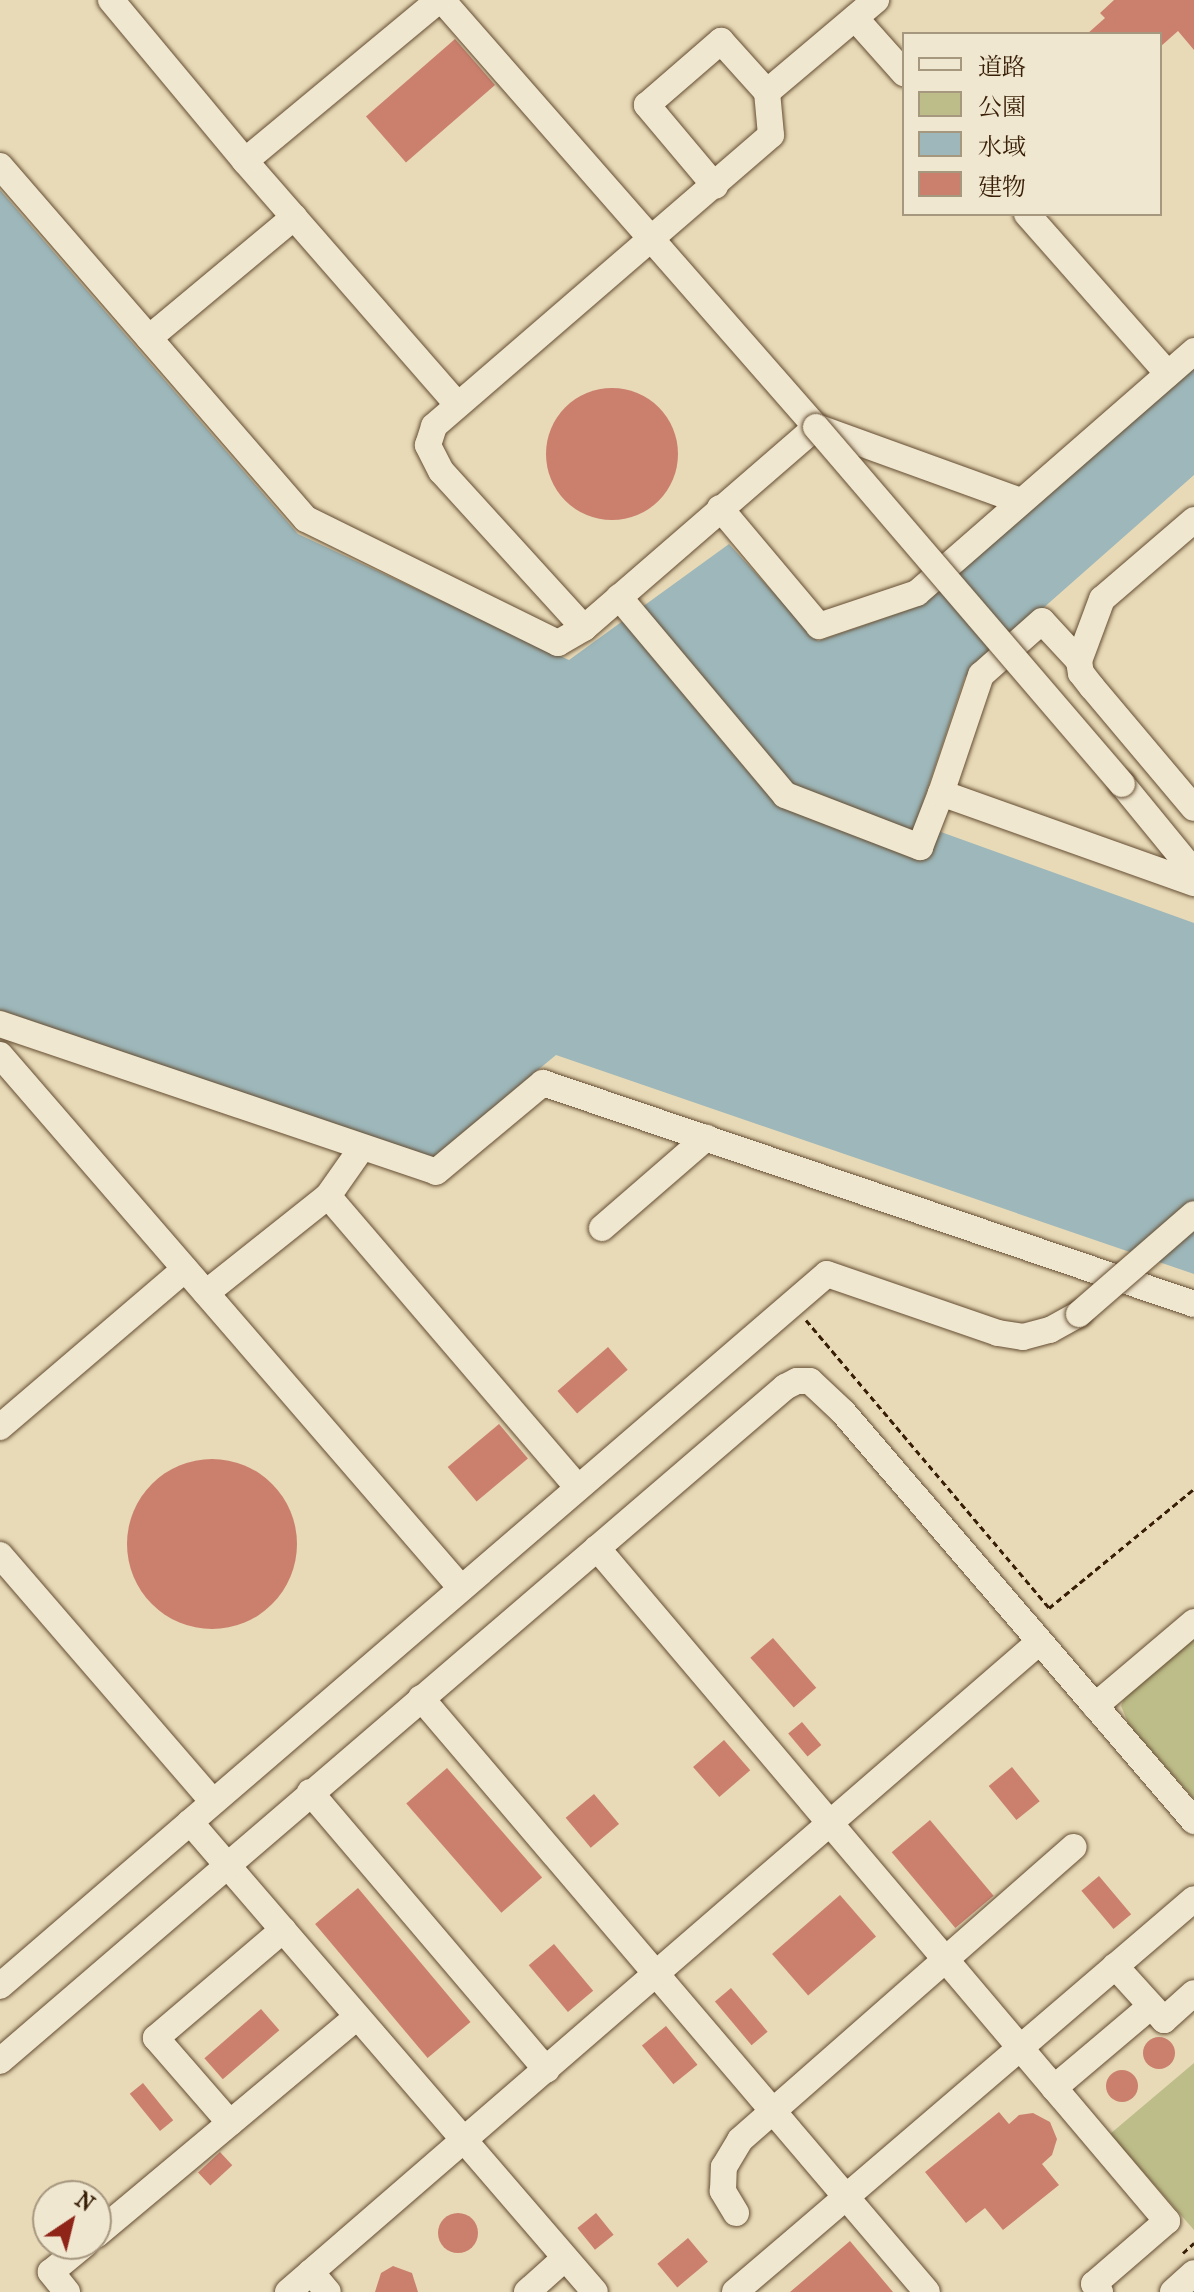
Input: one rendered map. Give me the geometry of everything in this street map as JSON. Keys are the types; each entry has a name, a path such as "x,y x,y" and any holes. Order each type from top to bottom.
{"street":[{"path":"245,161 440,0 816,427 1194,872"},
{"path":"767,92 876,0"},
{"path":"125,5 245,161 456,403"},
{"path":"855,18 902,71"},
{"path":"584,628 441,471 428,445 434,426 456,403 652,240 715,186 771,135 767,92 721,41 647,105 715,186"},
{"path":"0,166 306,519 558,643 584,628 816,427"},
{"path":"1029,216 1168,374"},
{"path":"149,338 294,217"},
{"path":"720,508 819,626 917,593 1194,351"},
{"path":"816,427 1020,501"},
{"path":"1194,520 1102,599 1079,661 1081,673 1194,808"},
{"path":"619,597 785,795 920,847 981,675 1042,621 1079,661"},
{"path":"941,793 1194,883"},
{"path":"0,1024 436,1172 543,1083 1194,1304"},
{"path":"0,1055 461,1588"},
{"path":"602,1228 706,1138"},
{"path":"206,1293 328,1196 361,1149"},
{"path":"328,1196 578,1488"},
{"path":"0,1986 827,1274 1023,1337 1050,1330 1079,1314 1194,1214"},
{"path":"0,1427 185,1269"},
{"path":"0,2061 310,1792 785,1387 797,1381 810,1381 843,1412 1038,1643 1194,1821"},
{"path":"597,1548 1167,2221 1094,2284 1100,2292"},
{"path":"0,1555 213,1802"},
{"path":"1095,1706 1194,1622"},
{"path":"288,2292 320,2282 465,2141 1038,1643"},
{"path":"421,1698 927,2292"},
{"path":"310,1792 547,2070"},
{"path":"190,1822 595,2292"},
{"path":"736,2213 723,2191 724,2167 740,2140 1074,1847"},
{"path":"735,2292 1115,1966 1192,1904"},
{"path":"230,2123 156,2038 283,1930"},
{"path":"1115,1966 1164,2020 1194,1993"},
{"path":"1054,2088 1151,2006"},
{"path":"112,2222 357,2017"},
{"path":"527,2292 565,2258"},
{"path":"66,2260 51,2272 67,2292"},
{"path":"1173,2292 1194,2273"}],"path":[{"path":"792,1304 1049,1608 1194,1489"}],"green space":[{"path":"1194,1637 1194,1799 1129,1725 1121,1706 1125,1696"},
{"path":"1194,2063 1194,2230 1110,2134"}],"water":[{"path":"0,190 298,534 569,660 729,544 818,641 920,606 1194,369 1194,475 965,677 916,823 1194,923 1194,1274 556,1055 432,1158 0,1010"}],"building":[{"path":"1114,0 1194,0 1194,50 1178,31 1162,45 1162,32 1089,32 1105,18 1100,13"},
{"path":"455,39 495,85 406,162 366,116"},
{"path":"612,388 637,393 658,408 673,429 678,454 673,479 658,500 637,515 612,520 587,515 566,500 551,479 546,454 551,429 566,408 587,393"},
{"path":"608,1347 628,1370 577,1414 557,1391"},
{"path":"499,1424 528,1458 477,1502 448,1467"},
{"path":"212,1459 245,1465 272,1484 291,1511 297,1544 291,1577 272,1604 245,1623 212,1629 179,1623 152,1604 133,1577 127,1544 133,1511 152,1484 179,1465"},
{"path":"773,1638 816,1688 794,1707 750,1658"},
{"path":"802,1722 821,1745 807,1757 788,1734"},
{"path":"724,1740 750,1770 719,1797 693,1767"},
{"path":"1012,1767 1040,1801 1016,1820 989,1786"},
{"path":"447,1768 542,1877 501,1913 406,1803"},
{"path":"594,1794 619,1824 591,1848 566,1818"},
{"path":"930,1820 994,1896 955,1928 892,1852"},
{"path":"1099,1876 1131,1914 1114,1929 1081,1891"},
{"path":"358,1888 470,2022 428,2058 315,1924"},
{"path":"840,1895 876,1937 808,1996 772,1954"},
{"path":"554,1944 593,1991 568,2012 529,1965"},
{"path":"731,1988 768,2032 752,2045 715,2001"},
{"path":"261,2009 279,2030 223,2079 204,2058"},
{"path":"666,2026 697,2065 673,2084 642,2046"},
{"path":"1159,2037 1171,2041 1175,2053 1171,2065 1159,2069 1147,2065 1143,2053 1147,2041"},
{"path":"1122,2070 1134,2074 1138,2086 1134,2098 1122,2102 1110,2098 1106,2086 1110,2074"},
{"path":"143,2083 173,2120 160,2131 130,2094"},
{"path":"999,2112 1009,2124 1019,2115 1033,2113 1050,2122 1057,2139 1052,2155 1042,2164 1059,2185 1003,2230 985,2208 966,2223 925,2172"},
{"path":"220,2152 232,2165 210,2186 198,2172"},
{"path":"458,2213 472,2219 478,2233 472,2247 458,2253 444,2247 438,2233 444,2219"},
{"path":"596,2213 614,2235 595,2250 577,2228"},
{"path":"688,2238 708,2262 677,2287 657,2264"},
{"path":"850,2241 893,2292 790,2292"},
{"path":"393,2266 412,2273 418,2292 375,2292 381,2273"}]}
